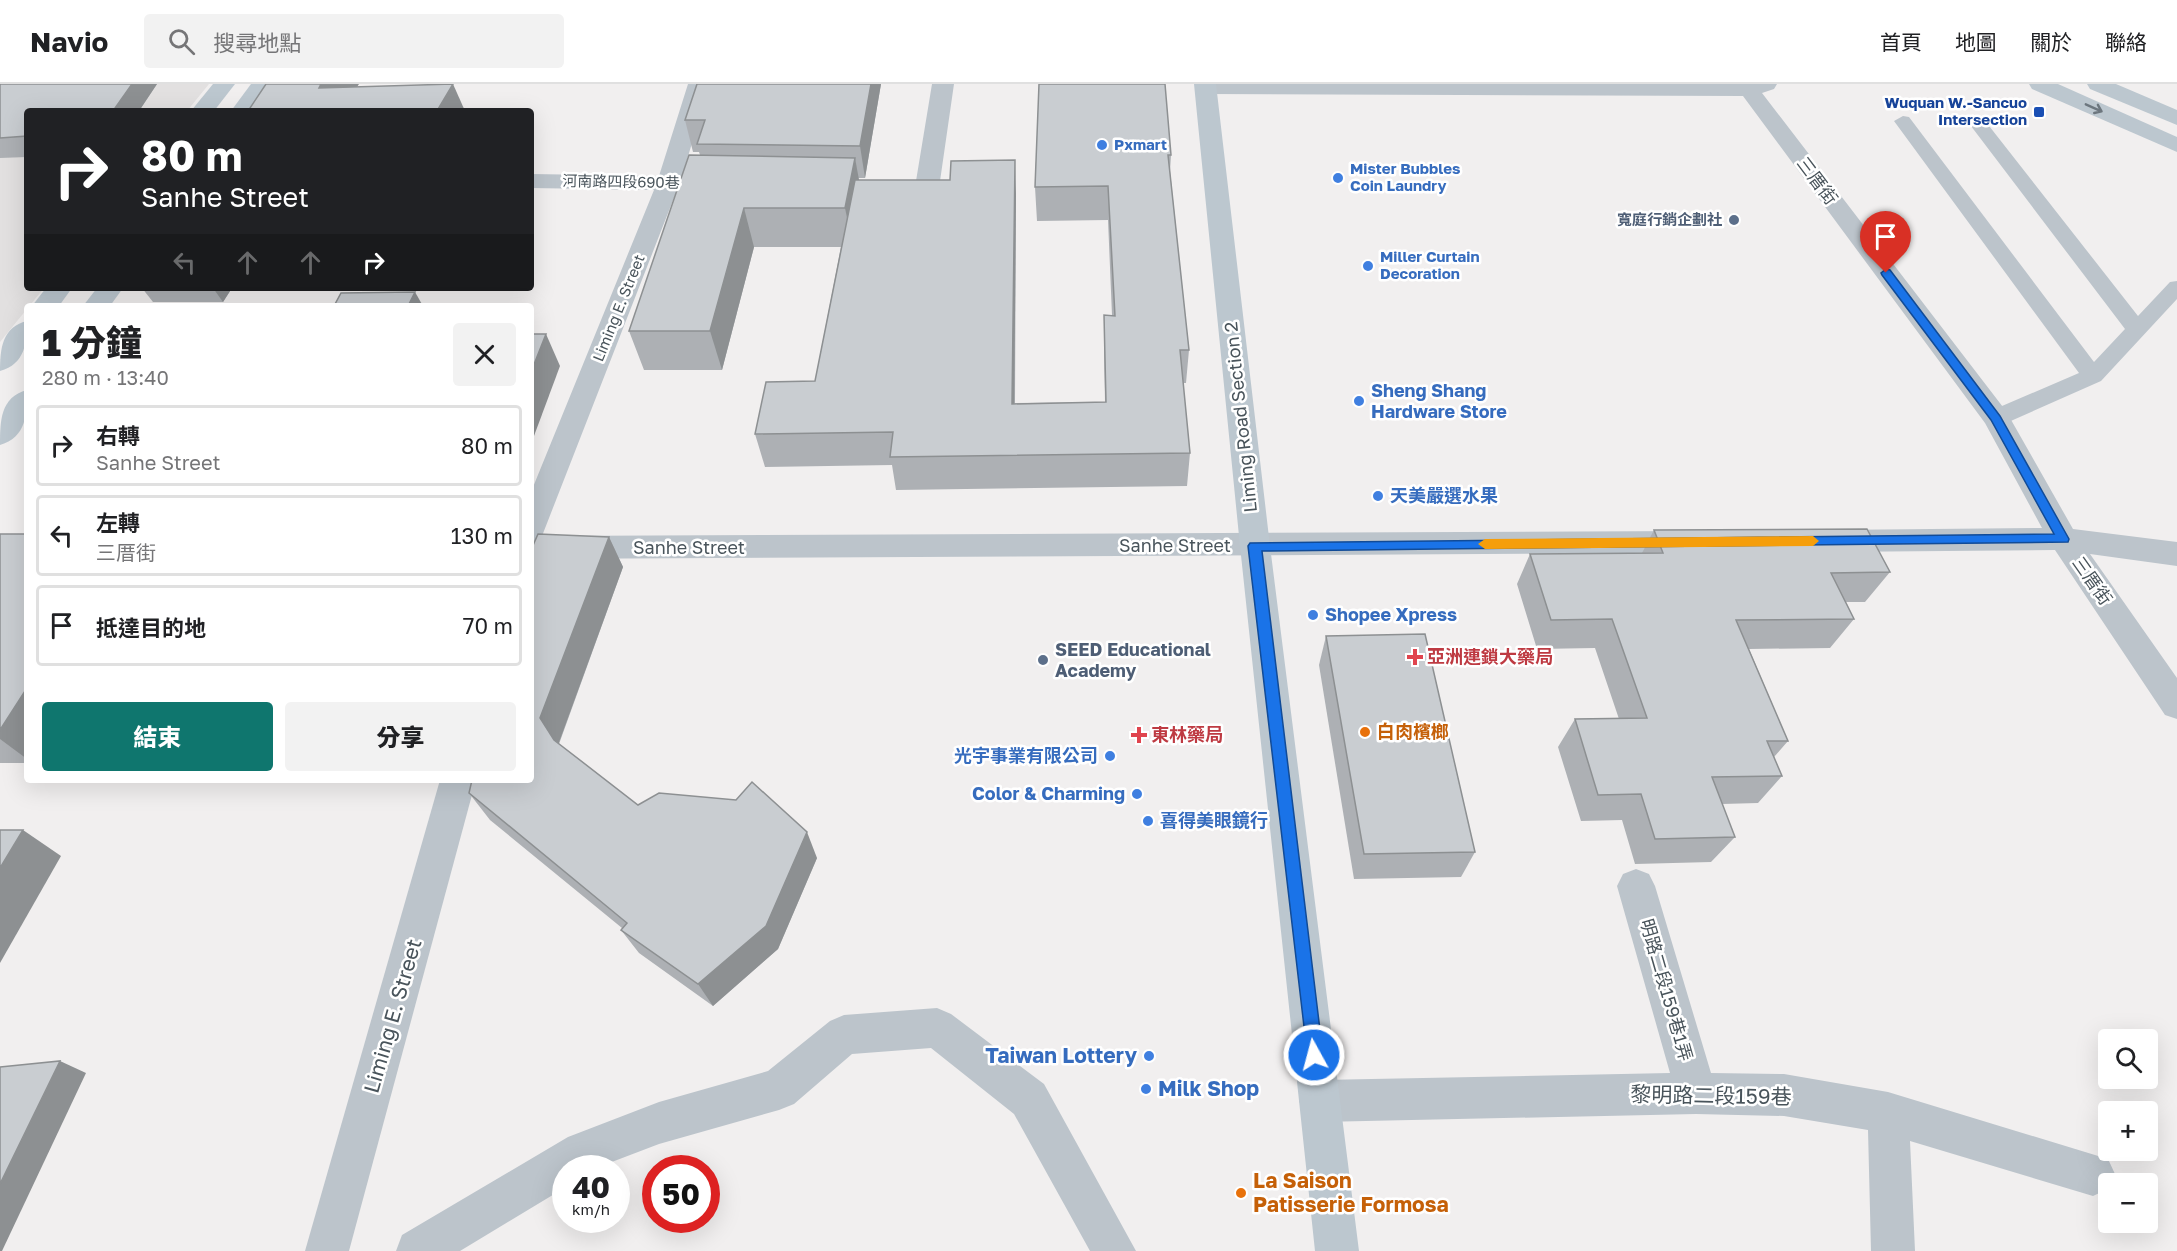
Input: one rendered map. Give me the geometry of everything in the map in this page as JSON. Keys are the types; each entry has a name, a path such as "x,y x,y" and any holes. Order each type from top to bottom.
{"main road":[{"path":"204,108 224,84"},
{"path":"244,108 262,84"},
{"path":"2040,84 2177,144"},
{"path":"2098,84 2177,118"},
{"name":"Liming Road Section 2","path":"1206,86 1255,546 1337,1251"},
{"path":"47,303 57,291"},
{"path":"98,303 108,291"},
{"path":"0,362 24,332"},
{"path":"0,435 24,403"}],"street":[{"name":"Liming E. Street","path":"534,521 668,183 699,84"},
{"path":"868,187 927,188 943,84"},
{"path":"1206,86 1757,87"},
{"name":"三厝街","path":"1757,87 1996,418 2063,539 2177,705"},
{"name":"河南路四段690巷","path":"534,180 750,185"},
{"path":"1802,541 2063,539 2177,554"},
{"name":"Sanhe Street","path":"534,548 1718,542"},
{"name":"Liming E. Street","path":"327,1251 458,783"},
{"name":"明路二段159巷1弄","path":"1636,886 1696,1093"},
{"path":"418,1251 583,1152 659,1123 779,1089 844,1035 937,1028 1029,1099 1114,1251"},
{"name":"黎明路二段159巷","path":"1320,1101 1696,1093 1785,1095 1888,1113 2093,1173"},
{"path":"1888,1113 1893,1251"}],"lane":[{"path":"1903,121 2093,376"},
{"path":"1980,126 2137,330"},
{"path":"1996,418 2093,376 2177,287"}],"shaded area":[{"path":"0,84 209,84 189,108 24,108 24,291 42,291 32,303 24,303 24,313 0,342"}],"building":[{"path":"0,84 132,84 115,108 24,108 24,136 0,138"},
{"path":"266,84 321,84 319,88 453,84 439,108 250,108"},
{"path":"697,84 871,84 860,146 697,144 705,120 685,120"},
{"path":"1039,84 1165,84 1171,155 1168,155 1189,350 1180,350 1190,453 890,457 893,432 755,434 766,382 815,381 855,180 950,180 951,161 1015,160 1012,404 1106,402 1104,315 1115,316 1108,186 1035,187"},
{"path":"689,155 855,158 845,208 744,208 710,331 629,331"},
{"path":"415,292 410,303 336,303 341,293"},
{"path":"534,334 546,334 534,364"},
{"path":"1867,529 1890,572 1831,573 1854,619 1736,620 1788,741 1767,741 1782,776 1712,777 1735,837 1655,839 1641,794 1598,795 1575,719 1647,718 1612,619 1551,620 1530,554 1663,553 1654,530"},
{"path":"0,534 24,534 24,693 0,730"},
{"path":"538,534 609,537 540,718 554,740 638,805 659,793 736,800 752,782 807,832 766,926 698,984 621,930 627,923 469,793 471,783 534,783 534,543"},
{"path":"1425,634 1475,852 1364,854 1326,636"},
{"path":"0,830 23,830 0,868"},
{"path":"60,1061 0,1184 0,1067"}],"slow traffic":[{"path":"1485,544 1813,541"}],"place":[{"name":"Wuquan W.-Sancuo Intersection","path":"2039,112"},
{"name":"Pxmart","path":"1102,145"},
{"name":"Mister Bubbles Coin Laundry","path":"1338,178"},
{"name":"寬庭行銷企劃社","path":"1734,220"},
{"name":"Miller Curtain Decoration","path":"1368,266"},
{"name":"Sheng Shang Hardware Store","path":"1359,401"},
{"name":"天美嚴選水果","path":"1378,496"},
{"name":"Shopee Xpress","path":"1313,615"},
{"name":"亞洲連鎖大藥局","path":"1415,657"},
{"name":"SEED Educational Academy","path":"1043,660"},
{"name":"白肉檳榔","path":"1365,732"},
{"name":"東林藥局","path":"1139,735"},
{"name":"光宇事業有限公司","path":"1110,756"},
{"name":"Color & Charming","path":"1137,794"},
{"name":"喜得美眼鏡行","path":"1148,821"},
{"name":"Taiwan Lottery","path":"1149,1056"},
{"name":"Milk Shop","path":"1146,1089"},
{"name":"La Saison Patisserie Formosa","path":"1241,1193"}],"route":[{"path":"1314,1055 1255,546 2063,539 1996,418 1886,273"}]}
